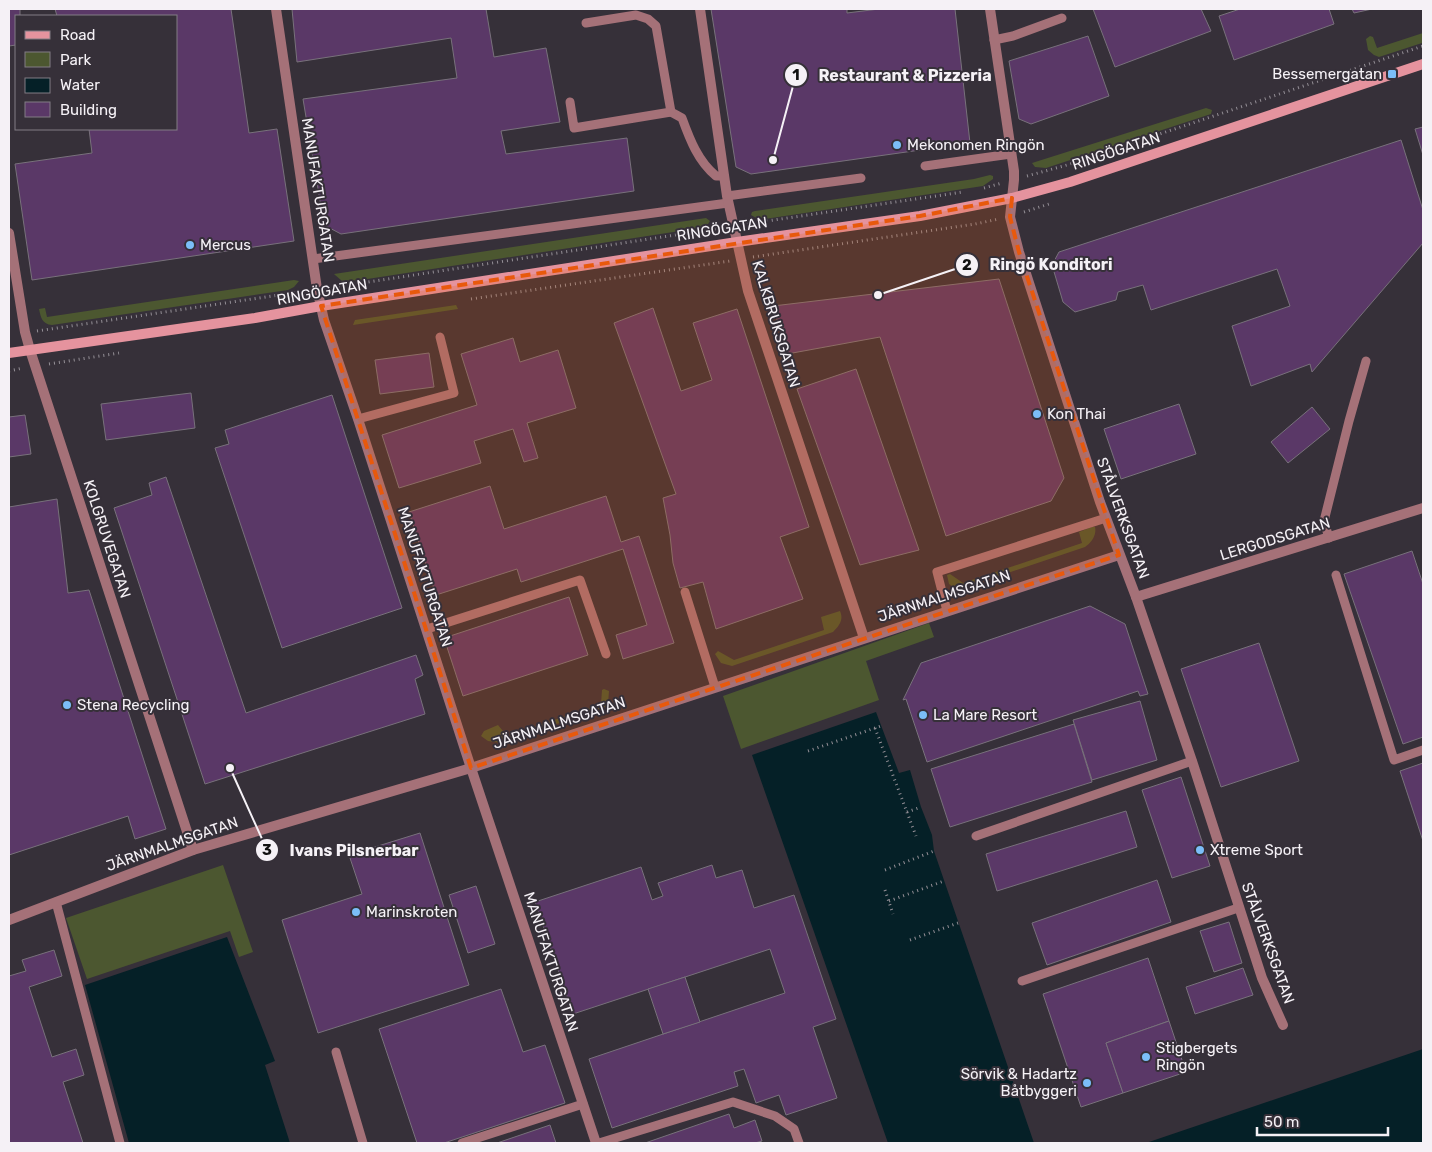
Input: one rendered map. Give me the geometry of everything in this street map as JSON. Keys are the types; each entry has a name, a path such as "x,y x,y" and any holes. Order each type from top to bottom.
{"street":[{"name":"MANUFAKTURGATAN","path":"276,9 317,289 324,320 582,1104 597,1143"},
{"name":"KALKBRUKSGATAN","path":"700,9 724,176 748,291 864,638"},
{"name":"STÅLVERKSGATAN","path":"990,9 1014,180 1010,217 1019,252 1106,518 1136,597 1192,760 1238,908 1262,978 1283,1025"},
{"name":"RINGÖGATAN","path":"9,353 262,317 321,306 737,242 920,216 1012,198 1070,182 1423,64"},
{"name":"KOLGRUVEGATAN","path":"9,233 25,332 30,350 193,850"},
{"name":"LERGODSGATAN","path":"1136,597 1423,508"},
{"name":"JÄRNMALMSGATAN","path":"9,920 193,850 471,768 1119,555"}],"lane":[{"path":"586,23 636,15 648,19 656,26 670,112"},
{"path":"994,40 1013,36 1062,18"},
{"path":"570,102 574,128 670,112 682,118 693,147 706,168 716,176 724,176"},
{"path":"925,166 1011,154"},
{"path":"313,259 861,178"},
{"path":"358,419 454,394 440,337"},
{"path":"1330,538 1324,521 1366,361"},
{"path":"946,611 937,572 1106,518"},
{"path":"1336,575 1394,760 1423,750"},
{"path":"426,629 580,580 606,654"},
{"path":"685,592 715,687"},
{"path":"976,836 1192,760"},
{"path":"56,902 120,1143"},
{"path":"1022,981 1238,908"},
{"path":"336,1052 363,1143"},
{"path":"597,1143 733,1102 775,1116 794,1129 799,1143"},
{"path":"462,1143 582,1104"}],"path":[{"path":"808,751 882,726"},
{"path":"875,728 916,836"},
{"path":"907,812 921,807"},
{"path":"885,870 934,851"},
{"path":"889,901 944,881"},
{"path":"885,890 893,914"},
{"path":"910,940 958,923"}],"highlighted area":[{"path":"1012,198 1010,217 1019,252 1119,555 471,768 321,306 920,216"}],"green space":[{"path":"1423,33 1422,43 1379,57 1368,50 1366,39 1370,36 1373,37 1377,48"},
{"path":"1206,108 1212,110 1211,114 1046,168 1035,167 1032,163"},
{"path":"993,176 993,179 983,186 765,219 758,219 751,215 755,211 974,179"},
{"path":"706,218 710,221 706,227 361,280 342,281 334,274"},
{"path":"294,280 299,281 288,290 52,325 44,322 39,309 45,308 47,317"},
{"path":"456,305 458,309 353,325 355,320"},
{"path":"1095,527 1094,536 1085,547 963,588 956,589 949,584 947,575 950,574 963,583 1082,543 1079,532"},
{"path":"840,611 841,620 833,632 732,666 721,663 715,654 718,651 734,660 824,630 821,617"},
{"path":"929,623 934,637 866,661 879,700 741,749 723,696"},
{"path":"602,690 609,691 608,704 605,707 502,743 488,741 481,736 484,731 498,725 507,736 601,704"},
{"path":"223,865 253,952 239,957 230,931 87,979 66,918"}],"water":[{"path":"876,712 899,773 910,770 932,835 934,851 1034,1143 888,1143 752,755"},
{"path":"227,937 275,1061 265,1065 290,1143 129,1143 85,985"},
{"path":"1423,1049 1423,1143 1146,1143"}],"building":[{"path":"9,9 20,9 20,15 15,15 15,45 9,46"},
{"path":"55,9 231,9 249,133 277,129 294,241 32,280 15,164 92,153 89,130 178,130 178,15 57,15"},
{"path":"292,9 486,9 494,57 546,48 560,122 501,131 506,154 627,138 634,191 341,234 324,225 303,99 457,78 451,38 297,62"},
{"path":"711,9 847,9 847,13 879,9 955,9 970,143 751,174 736,167"},
{"path":"1093,9 1201,9 1211,31 1115,67"},
{"path":"1240,9 1329,9 1334,24 1234,60 1219,16"},
{"path":"1352,9 1372,9 1354,13"},
{"path":"1088,36 1109,96 1031,124 1019,119 1009,61"},
{"path":"1423,127 1423,155 1415,129"},
{"path":"1401,140 1423,210 1423,243 1312,372 1310,364 1251,386 1232,326 1290,306 1277,269 1151,310 1143,285 1118,292 1116,300 1075,312 1063,302 1052,265 1059,252"},
{"path":"999,279 1064,478 1051,501 946,536 880,337 787,354 773,306"},
{"path":"653,308 681,391 712,380 693,323 737,309 809,527 780,537 803,599 716,629 703,582 680,588 673,563 663,498 676,494 614,323"},
{"path":"513,338 520,362 558,350 576,408 527,423 538,458 524,462 513,429 474,441 481,463 399,488 382,435 477,405 461,354"},
{"path":"429,353 434,387 380,394 375,360"},
{"path":"856,369 919,550 860,565 797,389"},
{"path":"191,393 195,428 106,440 101,404"},
{"path":"332,395 402,608 282,648 215,448 229,444 225,430"},
{"path":"1179,404 1196,454 1121,479 1104,429"},
{"path":"1312,407 1330,429 1288,463 1271,442"},
{"path":"25,415 31,454 9,457 9,417"},
{"path":"166,477 246,713 416,655 423,675 415,679 425,714 205,784 114,508 152,495 149,483"},
{"path":"490,486 504,529 606,496 621,542 639,536 674,643 623,659 616,635 647,625 623,549 521,582 517,569 436,595 409,512"},
{"name":"Stena Recycling","path":"57,499 68,593 89,590 166,829 135,839 128,816 9,855 9,507"},
{"path":"1412,551 1423,584 1423,737 1403,744 1344,574"},
{"path":"569,597 588,655 463,696 444,638"},
{"path":"1090,606 1125,624 1148,694 1140,696 1138,691 927,762 906,699 903,700 921,663"},
{"path":"1259,643 1299,761 1221,787 1181,669"},
{"path":"1140,701 1157,760 1092,780 1073,720"},
{"path":"1074,724 1092,782 950,827 931,769"},
{"path":"1423,763 1423,841 1400,771"},
{"path":"1181,777 1210,866 1172,878 1142,790"},
{"path":"1126,811 1137,847 997,891 986,854"},
{"path":"420,833 469,985 318,1033 282,920 362,894 349,855"},
{"path":"712,865 716,878 742,870 754,908 794,895 836,1019 813,1027 837,1098 786,1115 779,1095 756,1103 744,1069 734,1072 738,1086 612,1128 589,1059 785,993 770,949 573,1014 535,902 641,867 652,900 663,896 658,883"},
{"path":"1157,880 1171,922 1047,965 1032,923"},
{"path":"476,886 495,944 468,953 449,895"},
{"path":"1229,922 1242,963 1214,972 1200,931"},
{"path":"54,950 62,976 29,987 52,1057 76,1049 84,1075 63,1082 83,1143 9,1143 9,976 26,971 22,960"},
{"path":"1148,958 1169,1021 1106,1043 1123,1093 1081,1107 1043,994"},
{"path":"1243,968 1253,995 1195,1014 1186,987"},
{"path":"685,977 700,1022 663,1034 648,989"},
{"path":"501,989 523,1052 545,1045 565,1103 444,1143 417,1143 379,1029"},
{"name":"Stigbergets Ringön","path":"1169,1021 1186,1072 1123,1093 1106,1043"},
{"path":"729,1114 734,1128 755,1120 762,1141 755,1143 645,1143"},
{"path":"550,1125 556,1143 497,1143"}],"place":[{"name":"Bessemergatan","path":"1392,74"},
{"name":"Mekonomen Ringön","path":"897,145"},
{"name":"Restaurant & Pizzeria","path":"773,160"},
{"name":"Mercus","path":"190,245"},
{"name":"Ringö Konditori","path":"878,295"},
{"name":"Kon Thai","path":"1037,414"},
{"name":"Stena Recycling","path":"67,705"},
{"name":"La Mare Resort","path":"923,715"},
{"name":"Ivans Pilsnerbar","path":"230,768"},
{"name":"Xtreme Sport","path":"1200,850"},
{"name":"Marinskroten","path":"356,912"},
{"name":"Stigbergets Ringön","path":"1146,1057"},
{"name":"Sörvik & Hadartz Båtbyggeri","path":"1087,1083"}]}
